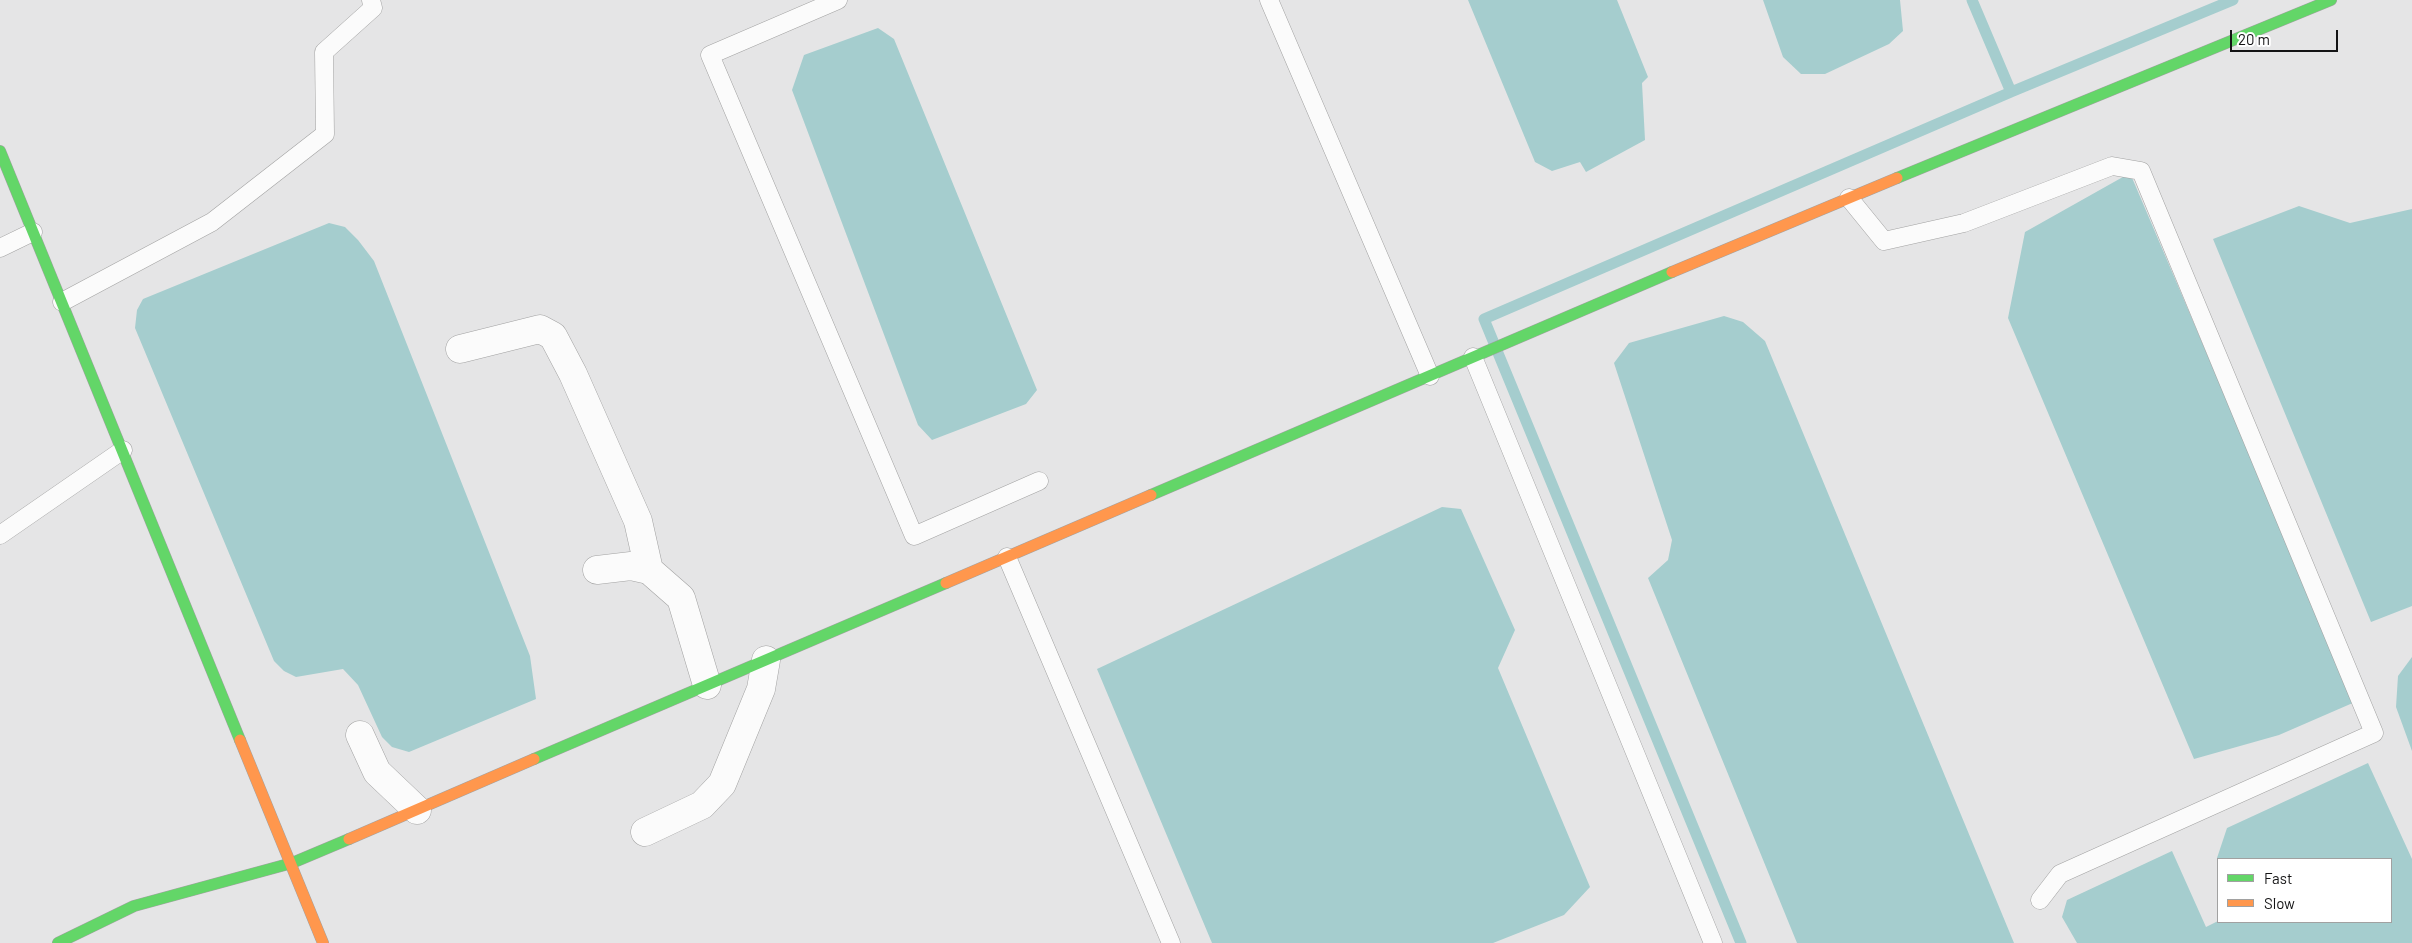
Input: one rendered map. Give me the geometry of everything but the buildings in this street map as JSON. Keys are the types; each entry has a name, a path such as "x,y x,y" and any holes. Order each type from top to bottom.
{"street":[{"path":"58,943 134,906 292,864 1473,357 1849,198 2331,0"},
{"path":"0,152 323,943"},
{"path":"460,349 540,329 553,336 573,374 638,521 649,570"},
{"path":"597,570 630,566 649,570 680,598 707,685"},
{"path":"645,832 702,805 722,784 761,689 766,660"},
{"path":"360,735 377,772 417,810"}],"lane":[{"path":"62,302 212,222 325,134 324,52 372,8 371,0"},
{"path":"838,0 710,55 914,536 1039,480"},
{"path":"1269,0 1430,376"},
{"path":"1849,198 1884,241 1964,223 2112,166 2141,171 2374,733 2060,874 2040,900"},
{"path":"0,248 33,232"},
{"path":"1473,357 1713,943"},
{"path":"0,535 122,450"},
{"path":"1007,557 1171,943"}],"water":[{"path":"1468,0 1617,0 1648,77 1642,83 1645,140 1586,172 1580,162 1552,171 1535,162"},
{"path":"1763,0 1900,0 1903,31 1889,44 1825,74 1801,74 1783,57"},
{"path":"878,28 894,39 1037,390 1026,404 932,440 918,425 792,90 804,55"},
{"path":"2130,173 2355,702 2279,735 2194,759 2008,318 2025,232"},
{"path":"2299,206 2350,223 2412,209 2412,606 2371,622 2213,239"},
{"path":"329,223 345,227 374,261 530,656 536,699 409,752 392,747 382,737 358,685 343,669 296,677 284,671 274,661 135,328 137,310 143,299"},
{"path":"1724,316 1743,322 1765,341 2014,943 1797,943 1648,578 1668,560 1672,540 1614,363 1629,343"},
{"path":"1442,507 1461,509 1515,630 1498,668 1590,887 1564,915 1493,943 1212,943 1097,669"},
{"path":"2412,657 2412,751 2396,707 2398,676"},
{"path":"2368,763 2412,859 2412,943 2077,943 2062,917 2067,900 2172,851 2206,927 2217,922 2392,923 2392,858 2217,858 2227,828"}],"waterway":[{"path":"1741,943 1484,319 2011,92 1972,0"},
{"path":"2011,92 2233,0"}],"traffic: fast":[{"path":"1897,178 2331,0"},
{"path":"0,151 240,740"},
{"path":"1151,495 1672,272"},
{"path":"534,759 946,583"},
{"path":"58,943 134,906 292,863 349,839"}],"traffic: slow":[{"path":"1672,272 1897,178"},
{"path":"946,583 1151,495"},
{"path":"240,740 323,943"},
{"path":"349,839 534,759"}]}
